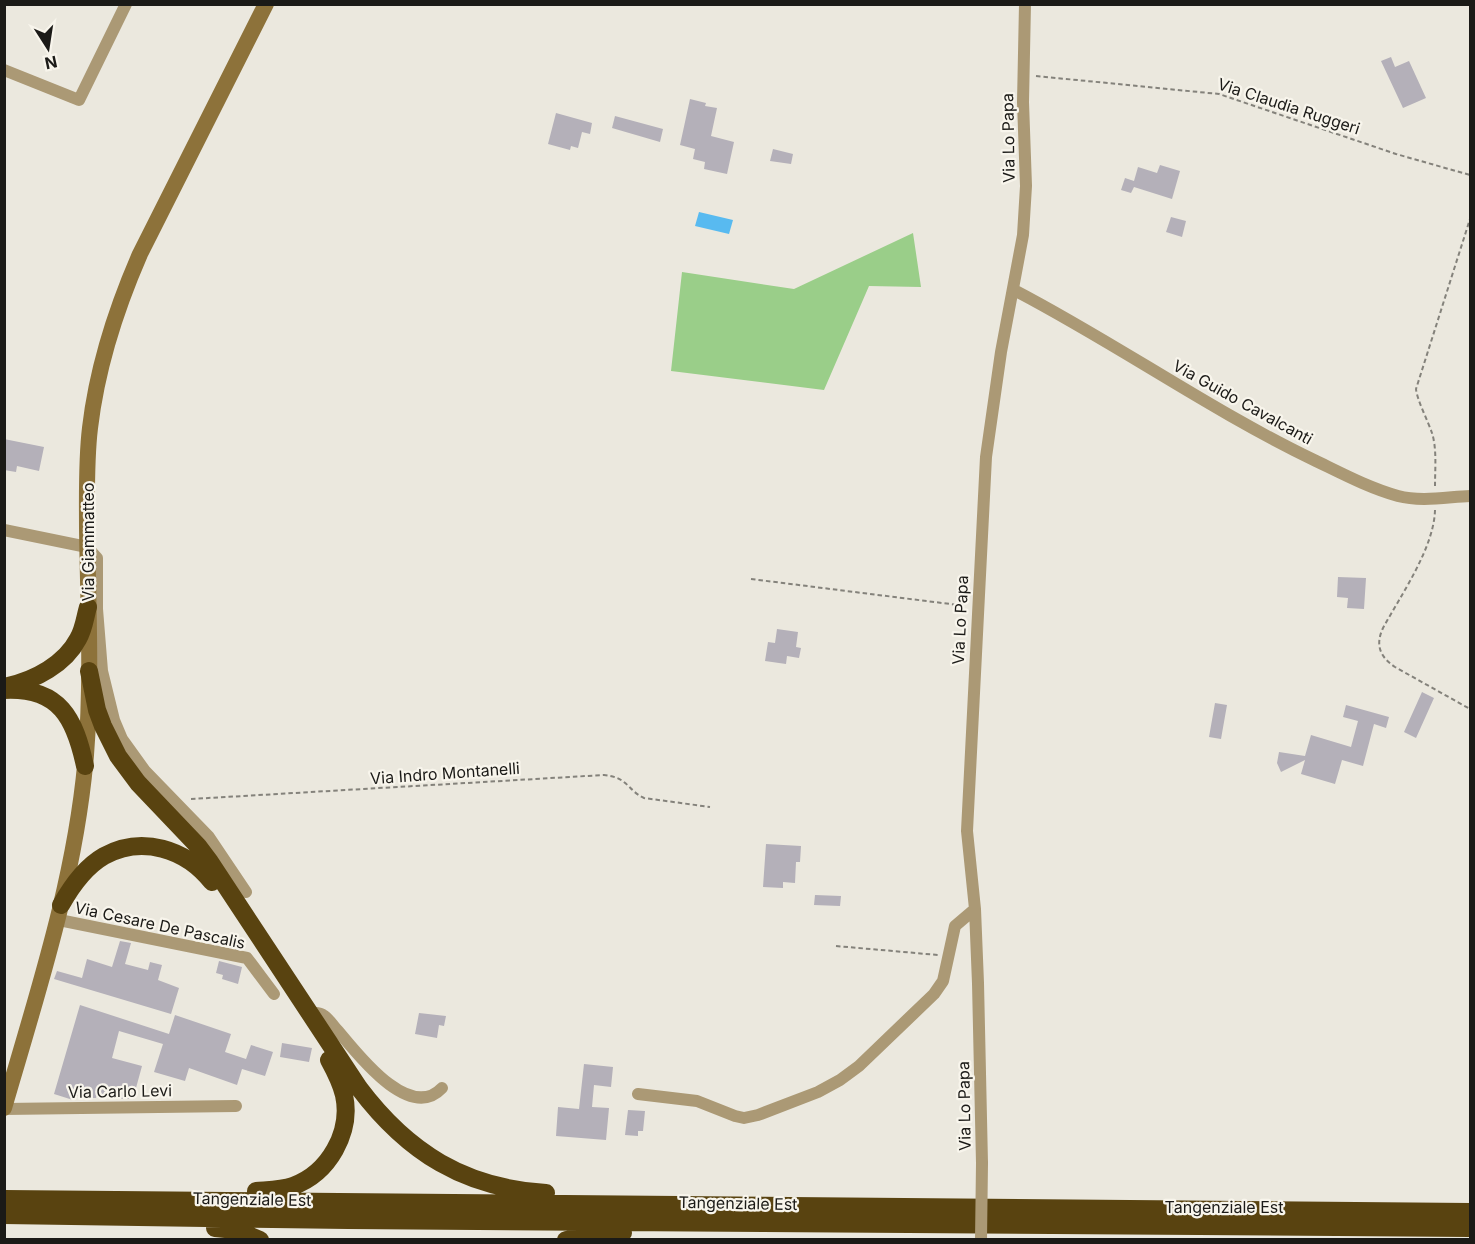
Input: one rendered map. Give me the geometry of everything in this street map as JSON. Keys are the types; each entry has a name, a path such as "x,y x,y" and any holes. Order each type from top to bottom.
{"highway":[{"path":"4,688 30,679 51,668 71,651 83,627 88,606"},
{"path":"89,670 103,726 118,756 138,783 198,846 210,862 316,1014 359,1088 386,1122 417,1149 433,1159 447,1167 498,1186 527,1192 618,1198 630,1205"},
{"path":"4,688 46,697 63,710 77,734 85,766"},
{"path":"60,912 70,890 85,872 113,852 125,848 164,848 189,859 201,868 220,894 329,1059 341,1085 346,1114 339,1141 332,1155 314,1174 293,1186 280,1189 182,1193 165,1200"},
{"name":"Tangenziale Est","path":"4,1199 1470,1212"},
{"name":"Tangenziale Est","path":"4,1215 1470,1228"},
{"path":"112,1216 126,1222 236,1230 260,1239"},
{"path":"566,1239 606,1233 754,1230 778,1223"}],"street":[{"path":"4,70 79,100 126,4"},
{"name":"Via Giammatteo","path":"4,1108 60,912 79,824 85,766 89,670 87,546 90,428 95,395 113,324 125,288 266,4"},
{"name":"Via Lo Papa","path":"981,1239 982,1163 978,983 975,909 967,831 986,457 1001,352 1023,235 1026,186 1025,4"},
{"name":"Via Guido Cavalcanti","path":"1014,290 1066,317 1237,421 1350,477 1398,496 1435,498 1470,496"},
{"path":"4,530 87,546 97,558 97,609 102,671 114,720 122,739 145,771 209,837 246,892"},
{"path":"638,1094 697,1101 744,1118 758,1115 818,1092 840,1080 859,1066 934,994 943,981 955,926 975,909"},
{"name":"Via Cesare De Pascalis","path":"60,912 246,958 274,994"},
{"path":"316,1014 371,1068 408,1096 423,1098 436,1095 442,1088"},
{"name":"Via Carlo Levi","path":"4,1108 236,1106"}],"path":[{"name":"Via Claudia Ruggeri","path":"1024,74 1220,94 1396,154 1470,175"},
{"path":"1470,189 1470,200"},
{"path":"1470,219 1416,389 1416,395 1425,412 1433,437 1435,521 1428,545 1379,638 1379,650 1384,660 1470,709"},
{"path":"751,579 977,607"},
{"name":"Via Indro Montanelli","path":"173,800 604,775 622,780 644,798 710,807"},
{"path":"836,946 937,955 949,952"}],"green space":[{"path":"913,233 921,287 869,286 824,390 671,371 682,272 794,289"}],"water":[{"path":"699,212 733,220 729,234 695,226"}],"building":[{"path":"1391,57 1395,67 1409,61 1426,98 1403,108 1381,61"},
{"path":"690,99 706,103 705,106 717,108 711,136 734,142 727,174 704,169 705,162 693,159 695,149 680,145"},
{"path":"556,113 592,123 590,134 582,132 578,148 571,146 570,150 548,144"},
{"path":"615,116 663,129 660,142 612,128"},
{"path":"773,149 793,154 791,164 770,161"},
{"path":"1160,165 1180,171 1172,199 1134,187 1131,193 1121,190 1125,178 1134,181 1138,167 1157,173"},
{"path":"1171,217 1186,221 1182,237 1166,232"},
{"path":"4,439 44,447 39,471 17,466 16,472 4,470"},
{"path":"1338,577 1366,578 1364,609 1347,608 1348,598 1337,597"},
{"path":"777,629 798,632 796,647 801,648 799,658 787,656 786,664 765,661 768,642 775,643"},
{"path":"1422,692 1434,698 1416,738 1404,732"},
{"path":"1215,703 1227,705 1221,739 1209,737"},
{"path":"1346,705 1389,717 1386,728 1374,724 1363,766 1342,760 1335,784 1301,774 1305,760 1281,772 1277,763 1279,752 1305,756 1311,735 1351,747 1358,721 1343,717"},
{"path":"766,844 801,846 800,862 796,862 795,883 783,882 783,888 763,887"},
{"path":"815,895 841,896 840,906 814,905"},
{"path":"120,941 131,943 125,964 148,970 150,962 162,965 158,980 179,988 171,1014 54,979 57,971 82,978 87,959 112,967"},
{"path":"219,961 242,967 238,984 222,979 223,975 216,973"},
{"path":"80,1005 169,1034 175,1015 231,1034 225,1052 246,1059 251,1045 273,1052 265,1076 242,1069 237,1085 189,1068 185,1081 154,1072 163,1044 119,1031 112,1058 142,1066 133,1099 116,1099 97,1094 96,1098 74,1095 73,1100 54,1094"},
{"path":"419,1013 446,1016 444,1026 439,1025 437,1038 415,1034"},
{"path":"282,1043 312,1048 309,1062 280,1057"},
{"path":"584,1064 613,1067 611,1087 594,1085 592,1107 609,1108 606,1140 556,1136 558,1107 579,1109"},
{"path":"628,1110 645,1111 643,1131 638,1131 638,1136 625,1135"}]}
